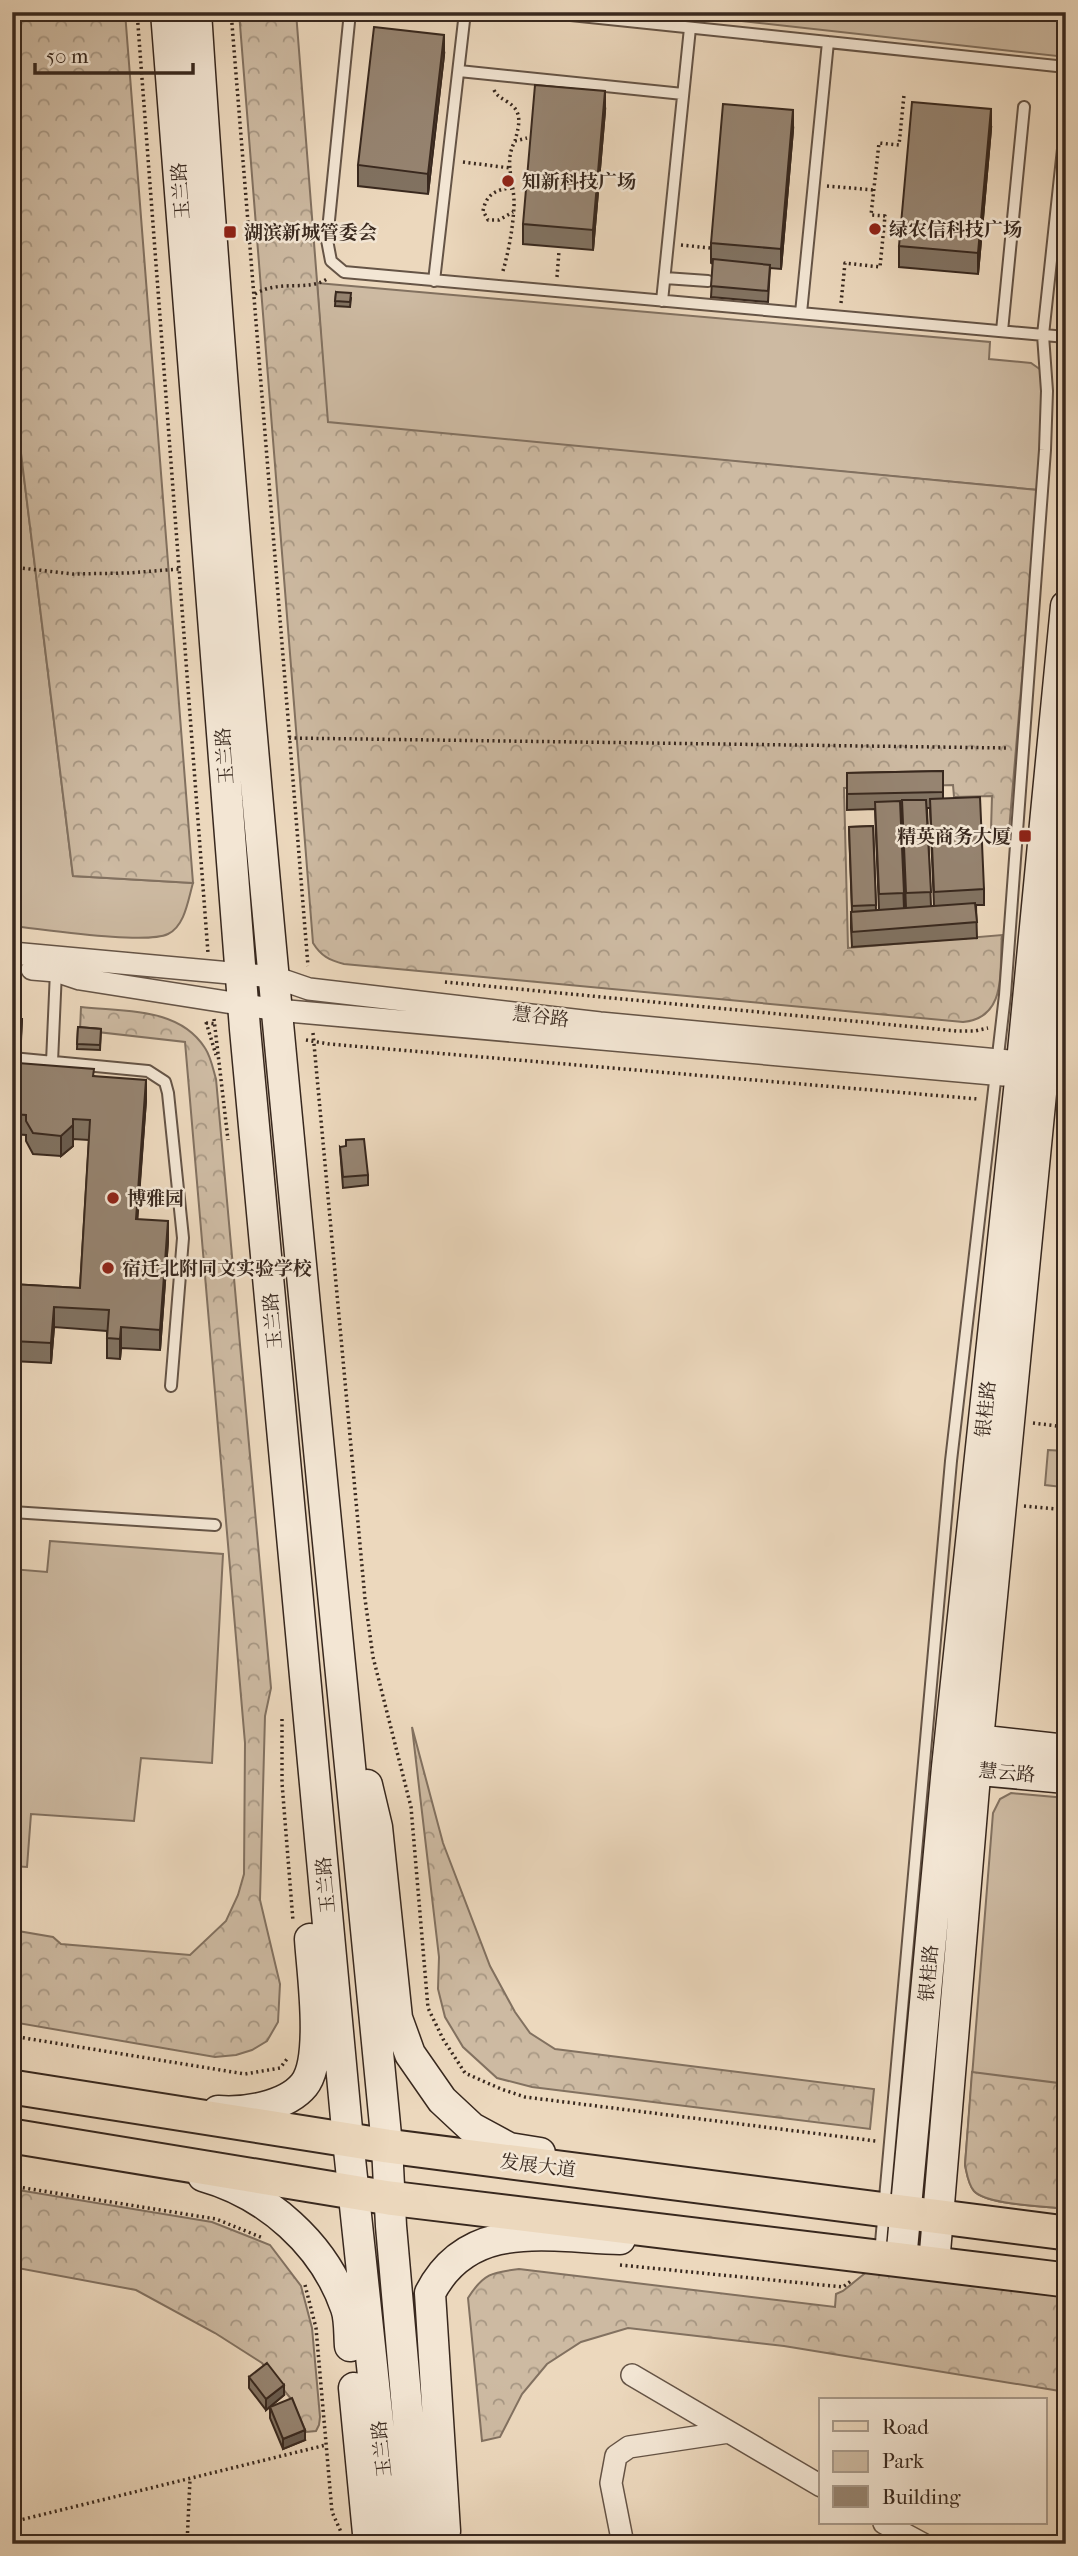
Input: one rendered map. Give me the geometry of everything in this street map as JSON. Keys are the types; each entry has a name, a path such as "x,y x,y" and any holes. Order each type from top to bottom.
{"main road":[{"name":"发展大道","path":"12,2087 387,2146 1066,2233"},
{"path":"12,2136 389,2198 1066,2280"}],"street":[{"name":"玉兰路","path":"166,12 295,1703 354,2192 391,2544"},
{"name":"玉兰路","path":"197,12 213,269 273,970 387,2146 389,2198 419,2544"},
{"name":"银桂路","path":"964,1738 1001,1504 1009,1421 1066,606"},
{"name":"银桂路","path":"934,2264 909,2213 962,1768 1032,1072 1066,836"},
{"name":"慧谷路","path":"12,953 241,974 273,970 309,989 1032,1072"},
{"name":"慧谷路","path":"12,967 56,971 80,979 211,999 244,1017 278,1022 311,1013 1032,1072"},
{"path":"343,1693 377,1827 397,2018 410,2054 442,2100 472,2128 509,2148 768,2195"},
{"path":"131,2106 236,2112 267,2107 290,2096 304,2085 314,2062 316,2035 295,1703"},
{"name":"慧云路","path":"964,1738 1066,1750"},
{"name":"慧云路","path":"962,1768 1066,1778"},
{"path":"114,2152 212,2179 253,2196 282,2217 320,2256 347,2309 359,2438 357,2543"},
{"path":"890,2259 909,2213"},
{"path":"443,2544 445,2531 430,2292 438,2277 454,2259 483,2242 517,2236 766,2244"},
{"path":"632,2375 819,2485"},
{"path":"623,2544 611,2483 616,2456 629,2447 729,2432"},
{"path":"886,2524 923,2544"}],"lane":[{"path":"350,12 327,240 331,261 344,272 1066,337"},
{"path":"434,281 465,12"},
{"path":"541,12 1066,67"},
{"path":"662,301 690,28"},
{"path":"801,313 828,42"},
{"path":"459,71 683,94"},
{"path":"1002,331 1024,107"},
{"path":"909,2213 889,2143 949,1475 993,1101 1032,1072 1002,1024 1045,450 1047,391 1043,335 1066,121"},
{"path":"665,278 708,281"},
{"path":"52,1062 56,971"},
{"path":"12,1058 148,1071 165,1082 183,1238 171,1386"},
{"path":"12,1512 215,1525"}],"path":[{"path":"137,12 209,971"},
{"path":"232,12 308,968"},
{"path":"491,74 498,97 510,103 520,116 515,141 510,150 513,212 508,254 497,286"},
{"path":"840,317 845,263 880,267 885,216 871,215 879,143 899,145 904,95"},
{"path":"515,141 527,138"},
{"path":"448,160 510,168"},
{"path":"814,184 874,191"},
{"path":"512,188 500,189 492,194 483,211 488,220 513,212"},
{"path":"668,244 710,248"},
{"path":"555,291 559,251"},
{"path":"254,295 267,287 319,284 340,269"},
{"path":"12,567 73,574 179,569"},
{"path":"289,738 1022,749"},
{"path":"273,970 319,969"},
{"path":"444,982 957,1031 975,1031 1002,1024"},
{"path":"211,999 229,1148"},
{"path":"311,1013 365,1599 373,1657 411,1807 428,2008 443,2039 465,2073 501,2090 525,2097 889,2143"},
{"path":"206,1023 215,1024 244,1017"},
{"path":"278,1022 314,1041 993,1101"},
{"path":"1009,1421 1066,1427"},
{"path":"1001,1504 1066,1510"},
{"path":"1066,1555 1066,1567"},
{"path":"294,1930 282,1783 295,1703"},
{"path":"12,2036 245,2074 280,2068 292,2053"},
{"path":"12,2186 216,2219 267,2240"},
{"path":"612,2264 843,2287 890,2259"},
{"path":"305,2284 316,2328 332,2512 357,2543"},
{"path":"12,2522 359,2438"},
{"path":"187,2544 190,2479"}],"green space":[{"path":"12,12 125,12 193,883 73,876 12,380"},
{"path":"239,12 296,12 328,422 1038,490 1009,831 991,830 992,796 954,797 953,785 844,788 848,948 1002,935 998,990 988,1012 977,1019 963,1022 344,964 326,957 313,943"},
{"path":"1066,12 1066,57 678,14"},
{"path":"317,283 990,342 989,359 1031,363 1041,370 1046,394 1038,490 327,423"},
{"path":"12,380 73,876 193,883 182,919 168,934 156,937 117,937 12,926"},
{"path":"81,1007 150,1014 181,1025 205,1048 216,1079 271,1688 265,1716 260,1900 280,1984 278,2022 267,2041 236,2055 215,2057 12,2022 12,1930 53,1937 61,1944 190,1955 226,1921 244,1874 245,1743 185,1042 80,1030"},
{"path":"1048,1450 1065,1451 1062,1487 1045,1485"},
{"path":"50,1541 223,1554 212,1763 141,1758 134,1821 31,1814 27,1867 12,1866 12,1569 47,1572"},
{"path":"412,1727 443,1843 490,1966 515,2012 530,2033 555,2049 874,2089 870,2129 532,2087 497,2078 463,2047 445,2017 438,1989 439,1957"},
{"path":"1011,1793 1066,1798 1066,2209 1003,2202 981,2196 970,2185 965,2165 993,1813 1000,1799"},
{"path":"972,2072 1066,2084 1066,2209 1003,2202 981,2196 974,2191 965,2165"},
{"path":"12,2189 212,2222 270,2245 301,2286 312,2328 320,2417 316,2431 306,2432 292,2400 262,2363 215,2333 136,2290 12,2267"},
{"path":"519,2269 835,2307 836,2294 869,2270 1066,2295 1066,2392 784,2346 628,2328 581,2342 547,2364 522,2394 500,2437 482,2441 468,2298 478,2284 489,2276"}],"building":[{"path":"374,27 444,35 428,174 358,165"},
{"path":"535,85 605,91 593,230 523,224"},
{"path":"912,102 991,109 978,253 899,246"},
{"path":"723,104 793,110 781,249 711,243"},
{"path":"713,259 770,265 768,291 711,286"},
{"path":"336,292 351,293 350,302 335,301"},
{"path":"943,771 943,792 847,794 847,773"},
{"path":"980,797 984,889 934,892 930,799"},
{"path":"902,800 926,800 931,892 906,893"},
{"path":"900,801 904,893 879,894 875,802"},
{"path":"873,826 876,905 852,906 849,827"},
{"path":"975,903 977,922 852,932 851,912"},
{"path":"12,1019 22,1019 21,1036 12,1036"},
{"path":"78,1027 101,1029 100,1045 77,1044"},
{"name":"博雅园","path":"18,1063 94,1069 93,1076 146,1080 136,1219 168,1221 160,1330 121,1327 120,1339 107,1338 109,1310 54,1307 51,1343 12,1341 12,1284 80,1288 90,1120 73,1119 73,1125 61,1136 33,1133 26,1121 26,1115 12,1114 12,1070 17,1070"},
{"path":"364,1139 368,1175 343,1177 340,1147 346,1146 346,1140"},
{"path":"267,2363 284,2385 266,2399 249,2377"},
{"path":"292,2398 305,2430 283,2439 270,2407"}],"place":[{"name":"知新科技广场","path":"508,181"},
{"name":"绿农信科技广场","path":"875,229"},
{"name":"湖滨新城管委会","path":"230,232"},
{"name":"精英商务大厦","path":"1025,836"},
{"name":"博雅园","path":"113,1198"},
{"name":"宿迁北附同文实验学校","path":"108,1268"}]}
